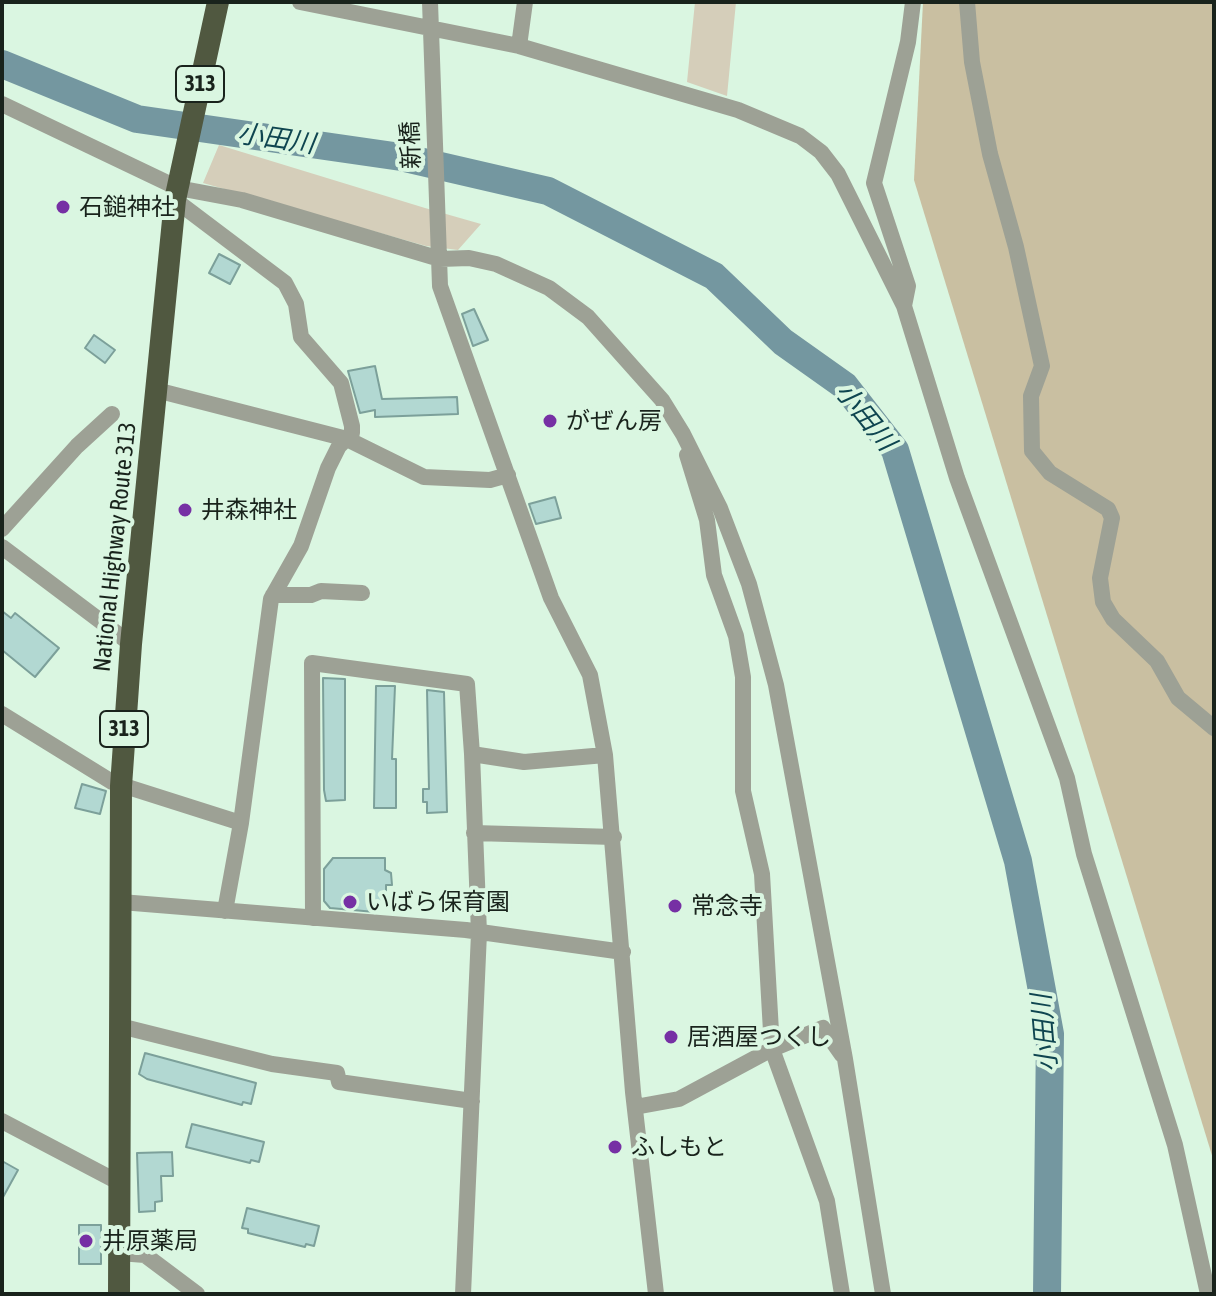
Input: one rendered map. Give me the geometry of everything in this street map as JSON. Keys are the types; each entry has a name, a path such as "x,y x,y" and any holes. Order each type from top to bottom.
{"highway":[{"name":"National Highway Route 313","path":"119,1294 121,786 131,644 178,185 218,2"}],"street":[{"name":"新橋","path":"430,2 440,286 551,598 590,675 605,755 635,1107 656,1294"},
{"path":"519,46 525,2"},
{"path":"904,306 908,286 874,183 908,42 913,2"},
{"path":"967,2 972,62 990,154 1016,247 1042,366 1031,396 1032,451 1050,473 1108,509 1112,518 1100,578 1103,602 1113,619 1157,661 1178,698 1214,728"},
{"path":"308,3 431,33 519,46 738,110 800,136 821,152 838,174 904,306 957,478 1067,778 1084,854 1175,1145 1208,1294"},
{"path":"2,104 178,185 439,254 496,264 549,288 588,317 662,400 683,434 720,508 749,584 776,685 845,1059 883,1294"},
{"path":"178,185 285,283 296,304 301,337 335,372 346,393 352,426 328,468 301,546 273,595 241,823 225,911"},
{"path":"156,390 347,439 424,477 490,480 508,475"},
{"path":"2,529 77,446 112,414"},
{"path":"683,434 691,477 707,520 714,575 736,636 743,677 743,791 762,874 772,1049 827,1201 842,1294"},
{"path":"2,547 131,644"},
{"path":"273,595 311,595 321,591 362,593"},
{"path":"313,918 312,663 467,684 479,933 463,1294"},
{"path":"2,714 121,786 241,823"},
{"path":"472,754 524,762 605,755"},
{"path":"474,833 614,837"},
{"path":"121,902 479,933 623,952"},
{"path":"120,1026 272,1064 337,1073 339,1082 472,1101"},
{"path":"635,1107 679,1099 772,1049 823,1028 845,1059"},
{"path":"2,1121 118,1182"},
{"path":"872,1294 866,1249 873,1234"},
{"path":"119,1253 145,1255 197,1294"}],"shaded area":[{"path":"695,2 736,2 727,96 687,82"},
{"path":"923,2 1214,2 1214,1162 914,180"},
{"path":"219,145 481,224 458,250 426,246 203,183"}],"building":[{"path":"219,254 240,265 230,284 209,273"},
{"path":"474,309 488,340 473,346 462,314"},
{"path":"94,335 115,350 105,363 85,348"},
{"path":"375,366 382,399 457,397 458,414 375,417 375,410 360,413 348,371"},
{"path":"555,497 561,518 536,524 529,504"},
{"path":"2,611 11,618 15,613 59,648 35,677 2,650"},
{"path":"323,678 345,679 345,800 326,801 324,790"},
{"path":"376,686 395,686 392,759 396,759 396,808 374,808"},
{"path":"427,690 444,692 447,812 427,813 427,802 423,802 423,789 429,789"},
{"path":"82,784 106,791 100,814 75,808"},
{"path":"333,858 385,858 385,870 391,873 392,885 386,885 386,900 375,912 330,908 324,901 324,869"},
{"path":"145,1053 256,1083 251,1104 243,1102 242,1105 147,1079 139,1074"},
{"path":"192,1124 264,1142 259,1162 251,1160 250,1163 186,1147"},
{"path":"172,1152 173,1176 161,1176 162,1201 155,1202 155,1211 139,1212 137,1153"},
{"path":"2,1161 18,1170 2,1199"},
{"path":"247,1208 319,1226 314,1246 306,1244 305,1247 248,1233 248,1229 242,1228"},
{"path":"79,1225 101,1225 101,1264 79,1264"}],"waterway":[{"name":"小田川","path":"2,64 137,119 401,157 548,191 714,276 783,342 845,386 895,450 1018,861 1050,1034 1047,1294"}],"place":[{"name":"石鎚神社","path":"63,207"},
{"name":"がぜん房","path":"550,421"},
{"name":"井森神社","path":"185,510"},
{"name":"いばら保育園","path":"350,902"},
{"name":"常念寺","path":"675,906"},
{"name":"居酒屋つくし","path":"671,1037"},
{"name":"ふしもと","path":"615,1147"},
{"name":"井原薬局","path":"86,1241"}]}
